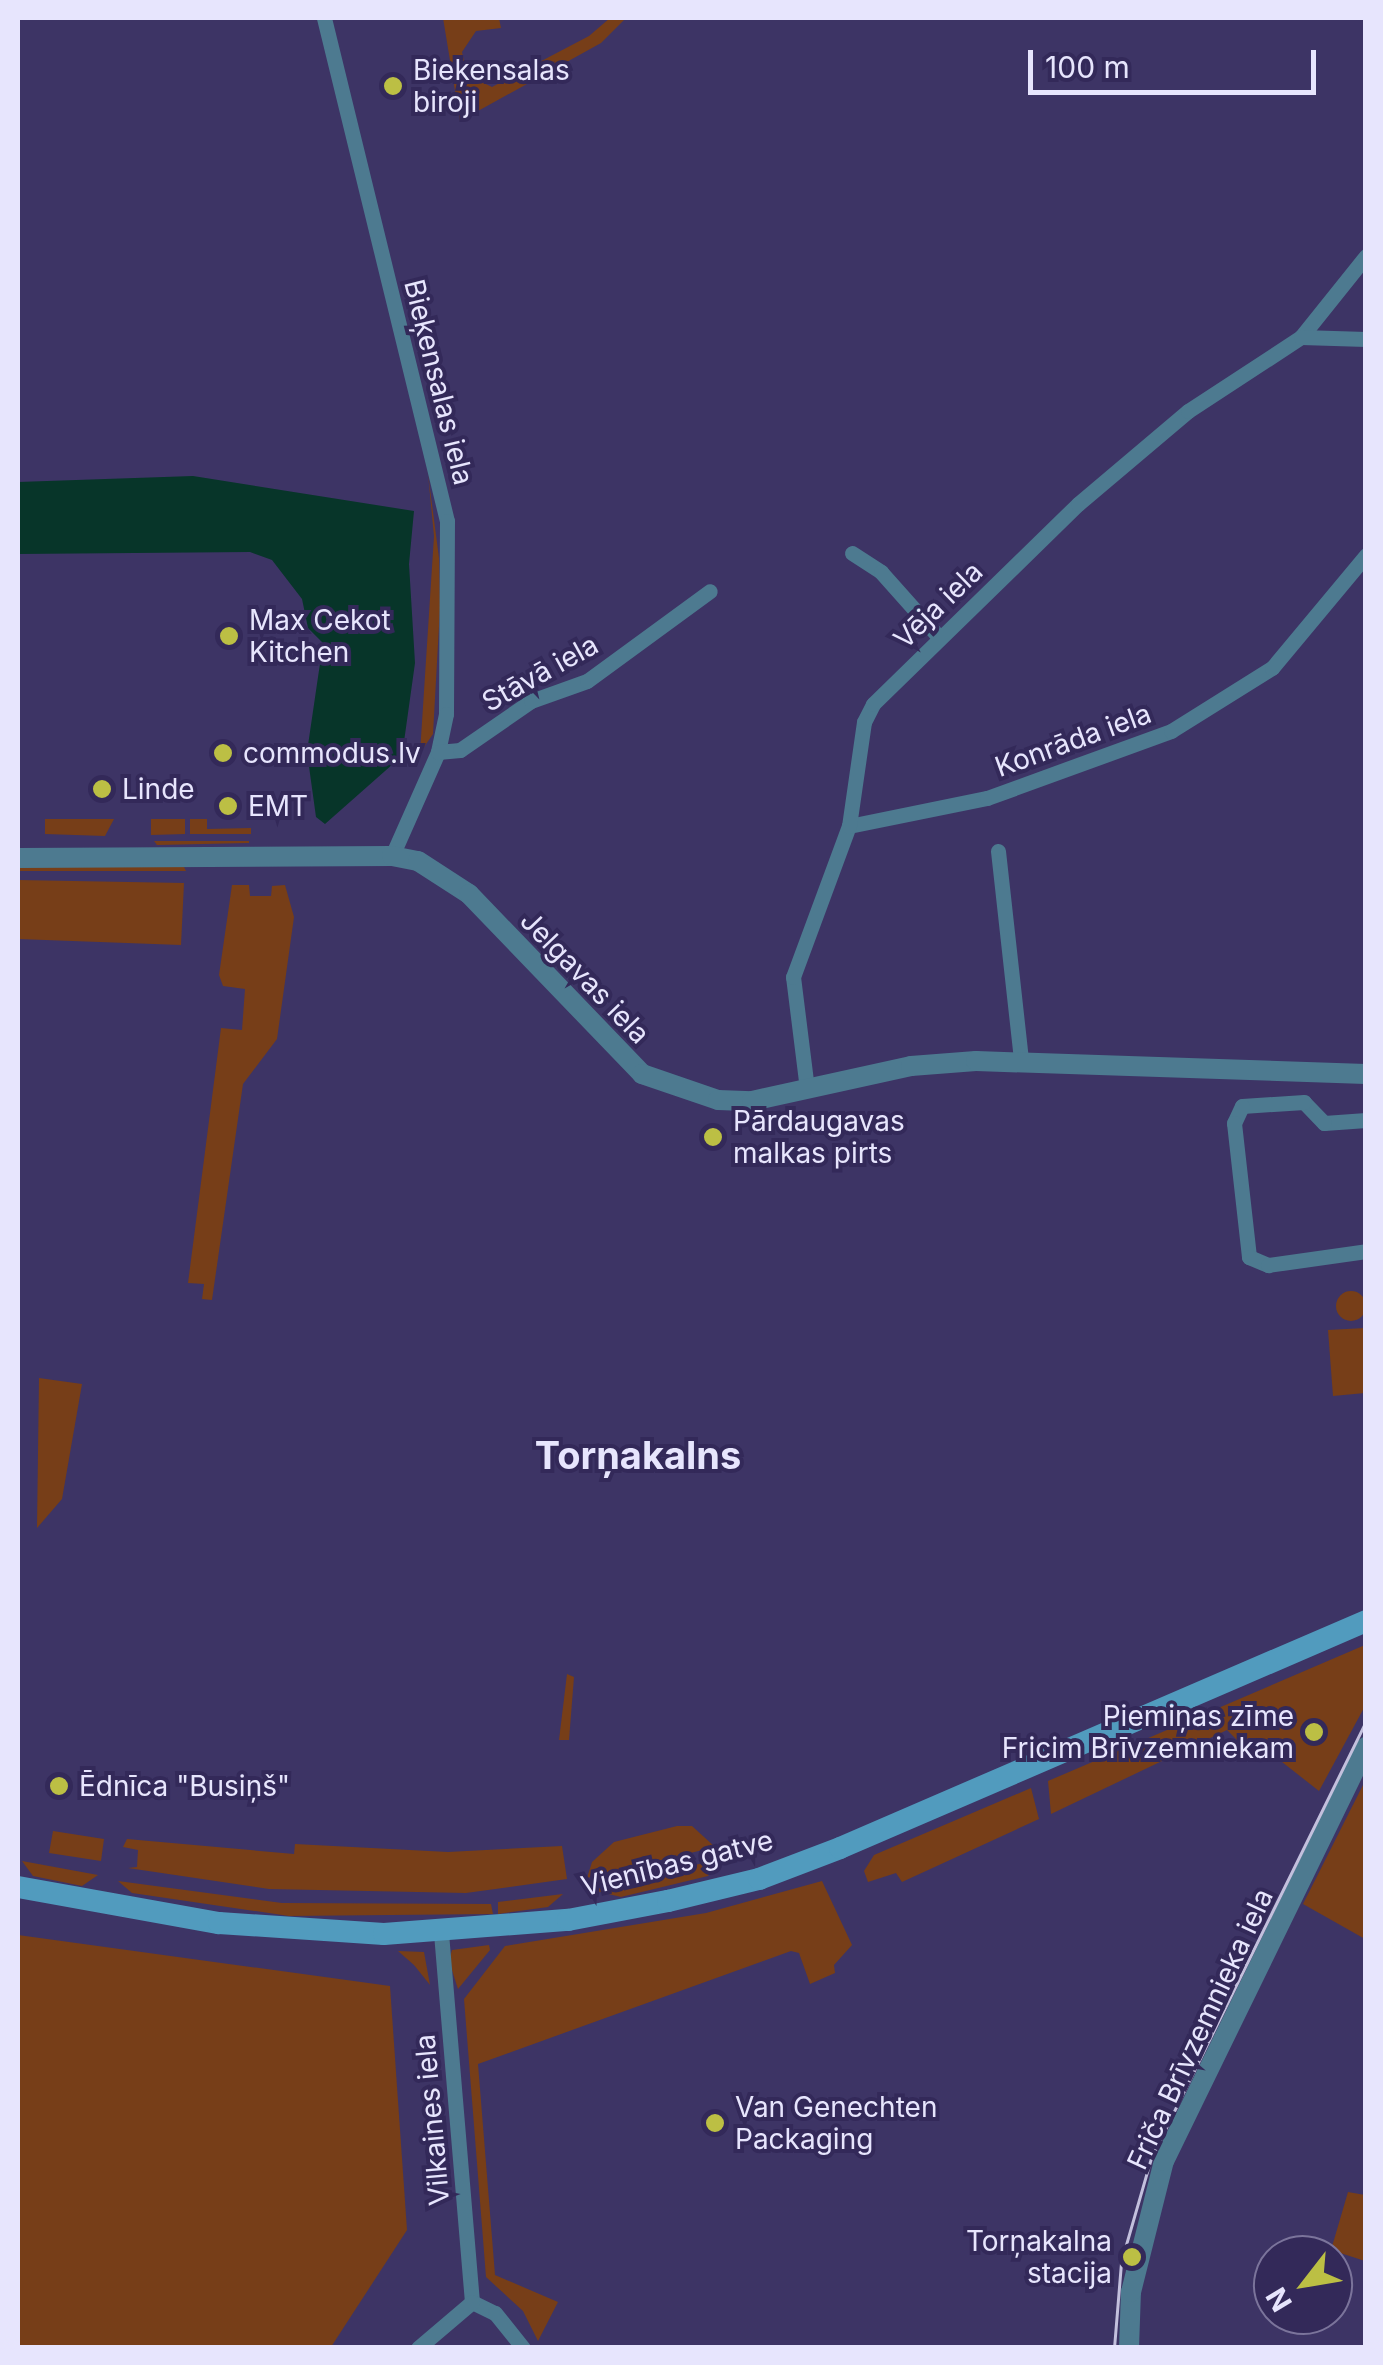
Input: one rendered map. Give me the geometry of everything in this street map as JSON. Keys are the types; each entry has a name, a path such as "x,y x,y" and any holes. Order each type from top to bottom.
{"main road":[{"name":"Vienības gatve","path":"18,1888 218,1924 441,1933 568,1920 758,1879 1366,1621"}],"street":[{"name":"Bieķensalas iela","path":"327,18 362,184 440,470 449,621 438,752 392,856"},
{"name":"Vēja iela","path":"806,1089 793,977 849,826 867,714 939,638 1078,504 1188,410 1301,337 1366,256"},
{"path":"1301,337 1366,339"},
{"path":"852,554 881,572 939,638"},
{"name":"Konrāda iela","path":"849,826 987,798 1172,731 1272,668 1366,556"},
{"name":"Stāvā iela","path":"438,752 460,750 531,701 587,682 710,592"},
{"path":"998,851 1021,1061"},
{"name":"Jelgavas iela","path":"18,858 392,856 430,867 469,894 642,1074 718,1100 752,1101 911,1066 1021,1061 1366,1074"},
{"path":"1366,1120 1324,1123 1304,1102 1242,1106 1234,1123 1249,1256 1268,1265 1366,1251"},
{"name":"Friča Brīvzemnieka iela","path":"1129,2348 1131,2292 1164,2161 1366,1748"},
{"name":"Vilkaines iela","path":"441,1933 472,2302"},
{"path":"418,2348 472,2302 495,2313 523,2348"}],"shaded area":[{"path":"443,18 499,18 501,28 476,31 462,52 467,75 492,87 589,36 610,18 626,18 601,43 460,121"},
{"path":"428,474 439,558 440,608 433,734 420,753 434,536"},
{"path":"193,476 414,511 409,564 415,663 402,756 325,824 316,817 307,752 323,643 308,628 302,599 272,560 250,552 18,554 18,482"},
{"path":"45,819 114,819 105,836 45,834"},
{"path":"151,819 185,819 185,834 151,835"},
{"path":"190,819 207,819 207,829 251,828 251,834 190,834"},
{"path":"154,841 249,841 249,843 157,845"},
{"path":"18,867 184,867 186,871 18,871"},
{"path":"18,880 184,883 181,945 18,939"},
{"path":"232,885 249,885 250,896 271,896 272,886 285,885 294,917 277,1039 243,1084 212,1300 202,1299 204,1284 188,1283 221,1028 242,1030 245,989 223,986 219,975"},
{"path":"1351,1291 1362,1295 1366,1306 1362,1317 1351,1321 1340,1317 1336,1306 1340,1295"},
{"path":"1365,1328 1365,1393 1333,1396 1328,1330"},
{"path":"39,1378 82,1384 62,1499 37,1528"},
{"path":"1365,1645 1365,1706 1319,1791 1268,1751 1258,1761 1227,1730 1051,1814 1048,1781"},
{"path":"567,1674 574,1677 569,1740 559,1740"},
{"path":"1365,1781 1365,1939 1303,1904"},
{"path":"1031,1788 1039,1819 902,1882 896,1873 868,1882 864,1871 874,1855"},
{"path":"677,1826 692,1826 715,1847 587,1878 592,1862 614,1842"},
{"path":"53,1831 104,1839 101,1861 49,1853"},
{"path":"127,1839 294,1854 295,1844 448,1852 562,1846 567,1879 466,1893 269,1889 128,1868 137,1867 138,1850 123,1847"},
{"path":"720,1859 708,1876 621,1897 592,1890"},
{"path":"22,1861 98,1875 82,1886 33,1876"},
{"path":"118,1881 282,1903 491,1904 493,1914 289,1916 132,1893"},
{"path":"822,1881 852,1945 834,1965 835,1973 810,1984 799,1953 791,1951 478,2064 495,2275 558,2302 538,2341 523,2311 486,2277 464,1999 505,1946 706,1913"},
{"path":"563,1894 548,1907 498,1914 498,1902"},
{"path":"18,1935 390,1986 407,2230 331,2347 18,2347"},
{"path":"489,1945 490,1950 458,1989 449,1961 452,1950"},
{"path":"398,1951 424,1952 430,1985 414,1965"},
{"path":"1348,2192 1365,2195 1365,2261 1353,2257 1353,2235 1335,2235"}],"tram line":[{"path":"1114,2348 1121,2262 1151,2158 1366,1722"}],"place":[{"name":"Bieķensalas biroji","path":"393,86"},
{"name":"Max Cekot Kitchen","path":"229,636"},
{"name":"commodus.lv","path":"223,753"},
{"name":"Linde","path":"102,789"},
{"name":"EMT","path":"228,806"},
{"name":"Pārdaugavas malkas pirts","path":"713,1137"},
{"name":"Piemiņas zīme Fricim Brīvzemniekam","path":"1314,1732"},
{"name":"Ēdnīca \"Busiņš\"","path":"59,1786"},
{"name":"Van Genechten Packaging","path":"715,2123"},
{"name":"Torņakalna stacija","path":"1132,2257"}],"district":[{"name":"Torņakalns","path":"638,1456"}]}
